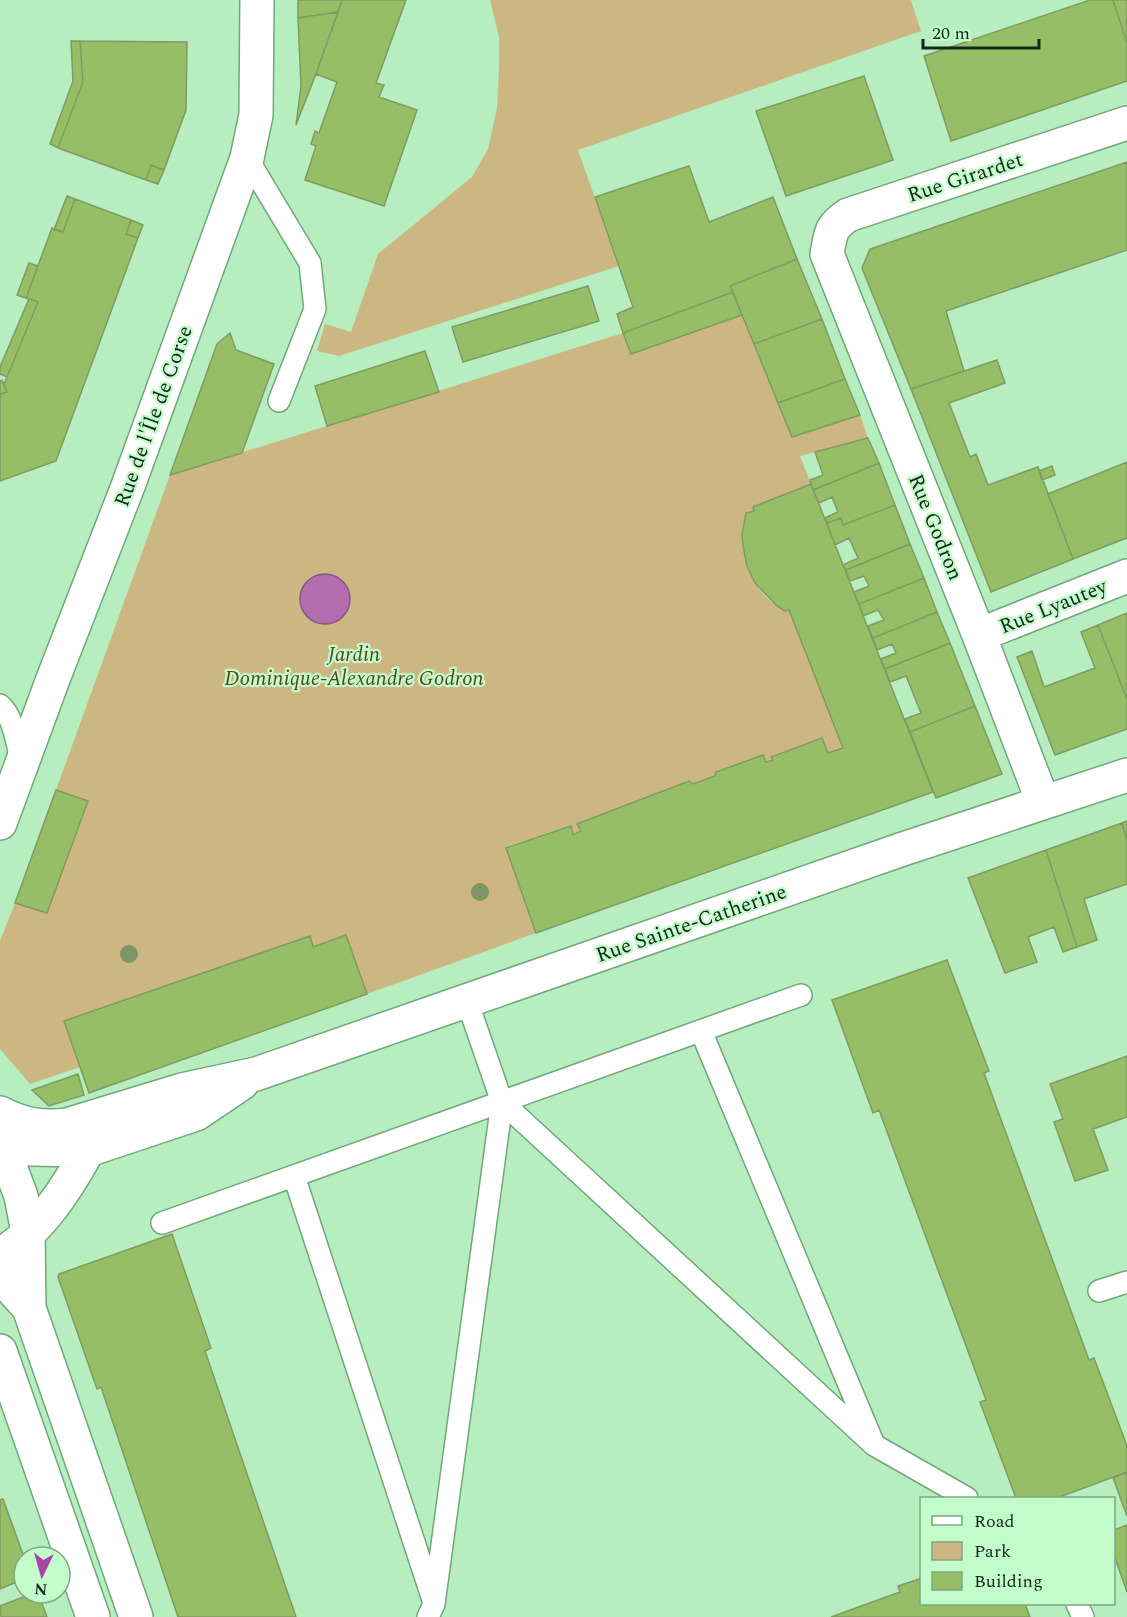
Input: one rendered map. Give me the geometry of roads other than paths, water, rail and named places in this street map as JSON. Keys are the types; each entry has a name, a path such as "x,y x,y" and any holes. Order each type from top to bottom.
{"street":[{"name":"Rue de l'Île de Corse","path":"0,823 12,781 128,486 247,158 256,115 257,0"},
{"name":"Rue Girardet","path":"827,254 830,235 836,223 848,215 1127,123"},
{"name":"Rue Godron","path":"827,254 980,635 1043,802"},
{"name":"Rue Lyautey","path":"980,635 1127,576"},
{"name":"Rue Sainte-Catherine","path":"0,1113 31,1126 48,1128 67,1125 182,1090 256,1074 1127,775"},
{"name":"Rue Sainte-Catherine","path":"0,1141 29,1149 88,1150 196,1114 256,1074"},
{"path":"0,1141 21,1196 28,1232 29,1308 136,1617"},
{"path":"0,1256 51,1210 88,1150"},
{"path":"0,1276 29,1308"},
{"path":"0,1351 90,1607"}],"lane":[{"path":"247,158 310,263 315,309 279,401"},
{"path":"0,705 9,718 12,781"},
{"path":"162,1223 801,995"},
{"path":"431,1611 502,1102 467,1001"},
{"path":"700,1031 874,1445"},
{"path":"502,1102 874,1445 966,1497"},
{"path":"294,1176 431,1611"},
{"path":"1099,1291 1127,1282"},
{"path":"90,1607 125,1584"}],"park label":[{"name":"Jardin Dominique-Alexandre Godron","path":"354,666"}]}
